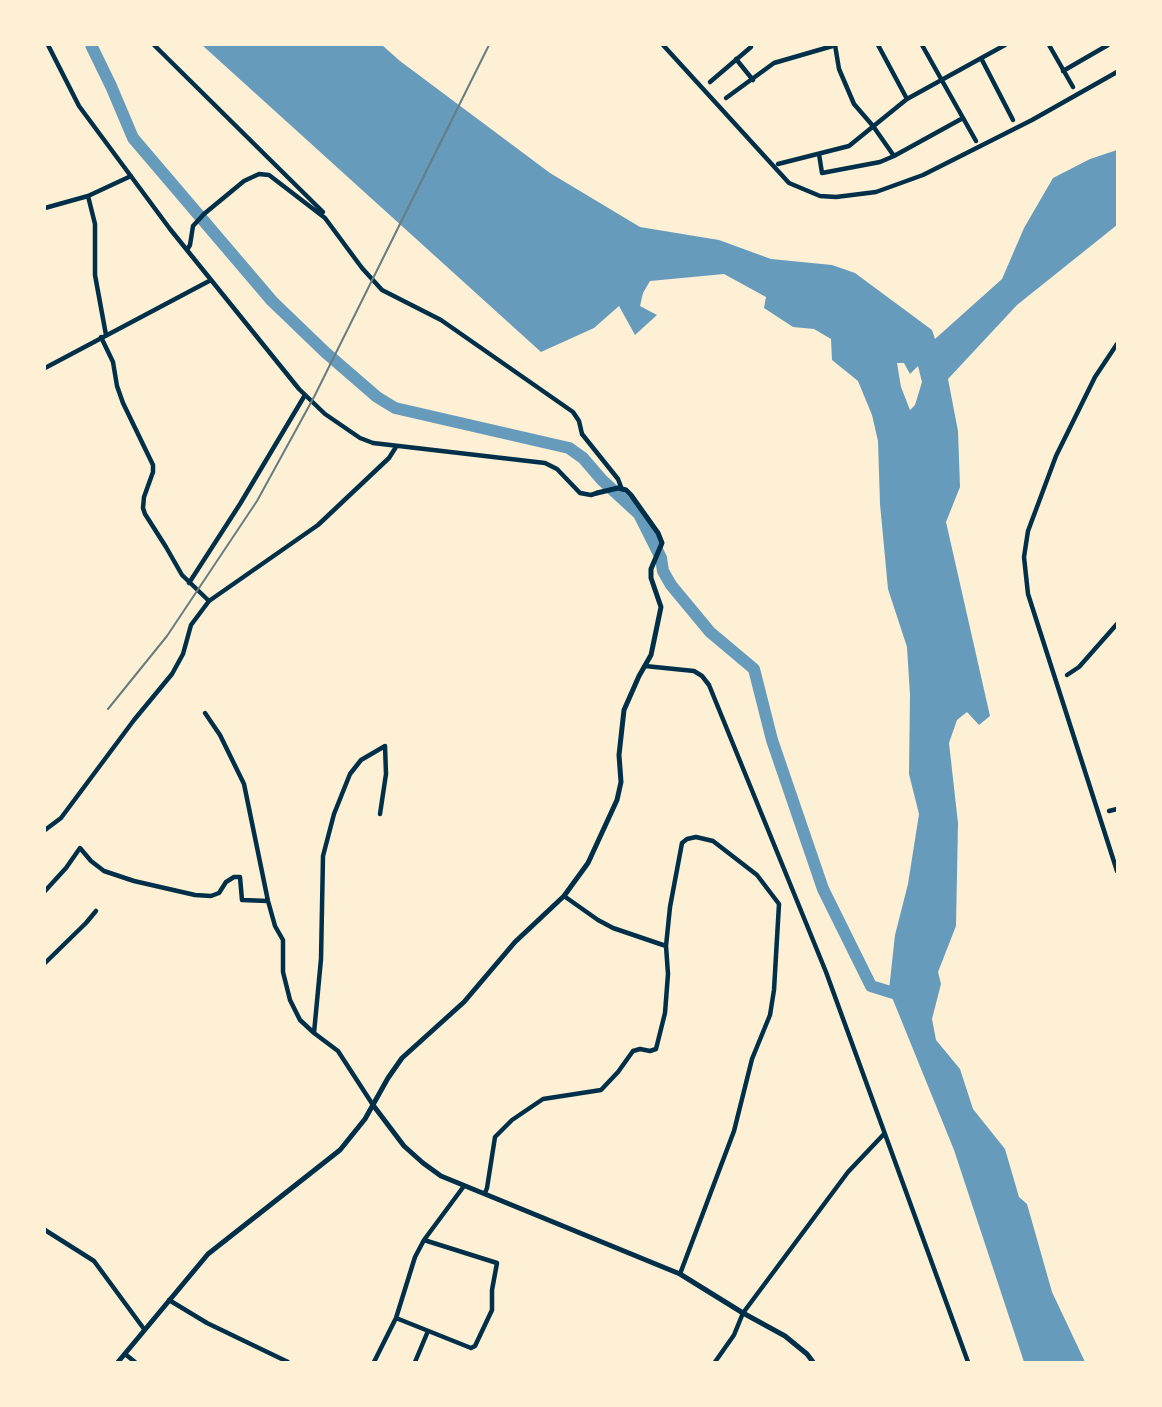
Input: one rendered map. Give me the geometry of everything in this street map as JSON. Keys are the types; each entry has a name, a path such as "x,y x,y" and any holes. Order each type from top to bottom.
{"street":[{"path":"48,45 75,100 131,176 211,280 305,395 324,414 360,438 373,443 545,463 557,468 580,493 591,495 618,488 632,495 658,533 662,543 651,569 651,578 661,607 654,645 624,710 619,755 620,789 615,806 588,863 564,896 515,942 464,1002 402,1058 373,1105 340,1150 221,1242 199,1264 118,1362"},
{"path":"154,45 318,207 365,272 382,290 441,320 573,412 579,421 582,434 618,479 618,488"},
{"path":"663,45 789,183 820,196 836,197 876,192 923,175 1032,120 1117,72"},
{"path":"726,98 774,63 835,45 839,69 854,104 894,156"},
{"path":"878,45 907,99"},
{"path":"922,45 976,141"},
{"path":"778,164 849,146 907,99 1005,45"},
{"path":"1049,45 1073,87"},
{"path":"1063,71 1108,45"},
{"path":"710,82 751,47"},
{"path":"981,58 1013,120"},
{"path":"736,59 753,80"},
{"path":"819,154 822,173 867,165 894,156 963,118"},
{"path":"187,250 195,224 239,184 259,174 273,178 325,218"},
{"path":"45,208 88,196 131,176"},
{"path":"88,196 95,224 95,275 106,334"},
{"path":"45,368 211,280"},
{"path":"100,338 113,362 123,403 153,465 153,472 144,497 145,514 182,575 209,601"},
{"path":"1117,344 1095,377 1056,456 1028,531 1024,570 1028,594 1117,871"},
{"path":"189,584 305,395"},
{"path":"45,830 61,818 134,720 172,674 183,654 191,625 209,601 318,525 389,458 396,447"},
{"path":"1066,675 1079,667 1117,624"},
{"path":"645,666 694,671 702,676 709,685 826,972 968,1362"},
{"path":"205,713 220,735 244,784 268,901 283,940 283,972 290,1000 300,1020 339,1051 373,1105 398,1139 415,1157 441,1176 680,1274 784,1336 807,1354 813,1362"},
{"path":"314,1033 321,959 323,856 333,814 350,774 361,760 385,746 386,774 380,814"},
{"path":"1110,811 1117,809"},
{"path":"485,1193 495,1137 512,1120 543,1099 601,1090 633,1051 656,1049 665,1013 668,974 666,946 670,907 682,843 687,839 704,838 718,844 757,875 779,904 770,1015 752,1059 734,1131 680,1274"},
{"path":"45,891 80,848 104,871 134,881 195,895 211,896 219,893 226,882 234,877 240,877 242,900 268,901"},
{"path":"564,896 613,928 666,946"},
{"path":"45,963 96,911"},
{"path":"715,1362 734,1335 743,1313 848,1172 884,1134"},
{"path":"374,1362 396,1318 411,1267 424,1240 464,1186"},
{"path":"45,1230 94,1261 144,1329"},
{"path":"396,1318 471,1348 475,1346 492,1310 492,1290 497,1263 424,1240"},
{"path":"169,1300 207,1323 288,1362"},
{"path":"415,1362 428,1330"},
{"path":"125,1354 135,1362"}],"water":[{"path":"202,45 382,45 400,61 550,173 640,227 719,240 771,259 832,265 855,273 932,330 935,339 1002,279 1024,228 1053,178 1090,159 1117,150 1117,225 1017,305 948,379 958,431 960,487 946,522 990,716 979,725 967,712 957,720 949,743 958,823 956,926 938,972 941,984 932,1019 936,1040 960,1069 973,1109 1005,1149 1019,1197 1027,1204 1052,1292 1085,1362 1024,1362 954,1150 889,990 895,935 908,884 919,814 909,774 910,695 907,647 888,589 880,504 878,441 872,415 858,381 832,360 831,339 814,329 793,327 764,308 766,297 724,274 650,281 643,293 640,306 657,315 635,335 619,306 594,328 541,352","holes":["897,363 904,363 910,374 918,366 922,382 915,405 910,410 901,387"]}],"waterway":[{"path":"91,45 133,138 272,301 325,352 377,397 395,408 569,448 583,458 602,480 639,514 661,558 663,571 671,585 710,632 754,669 772,740 823,889 871,986 903,996"}],"railway":[{"path":"108,709 167,636 257,501 314,397 489,45"}]}
